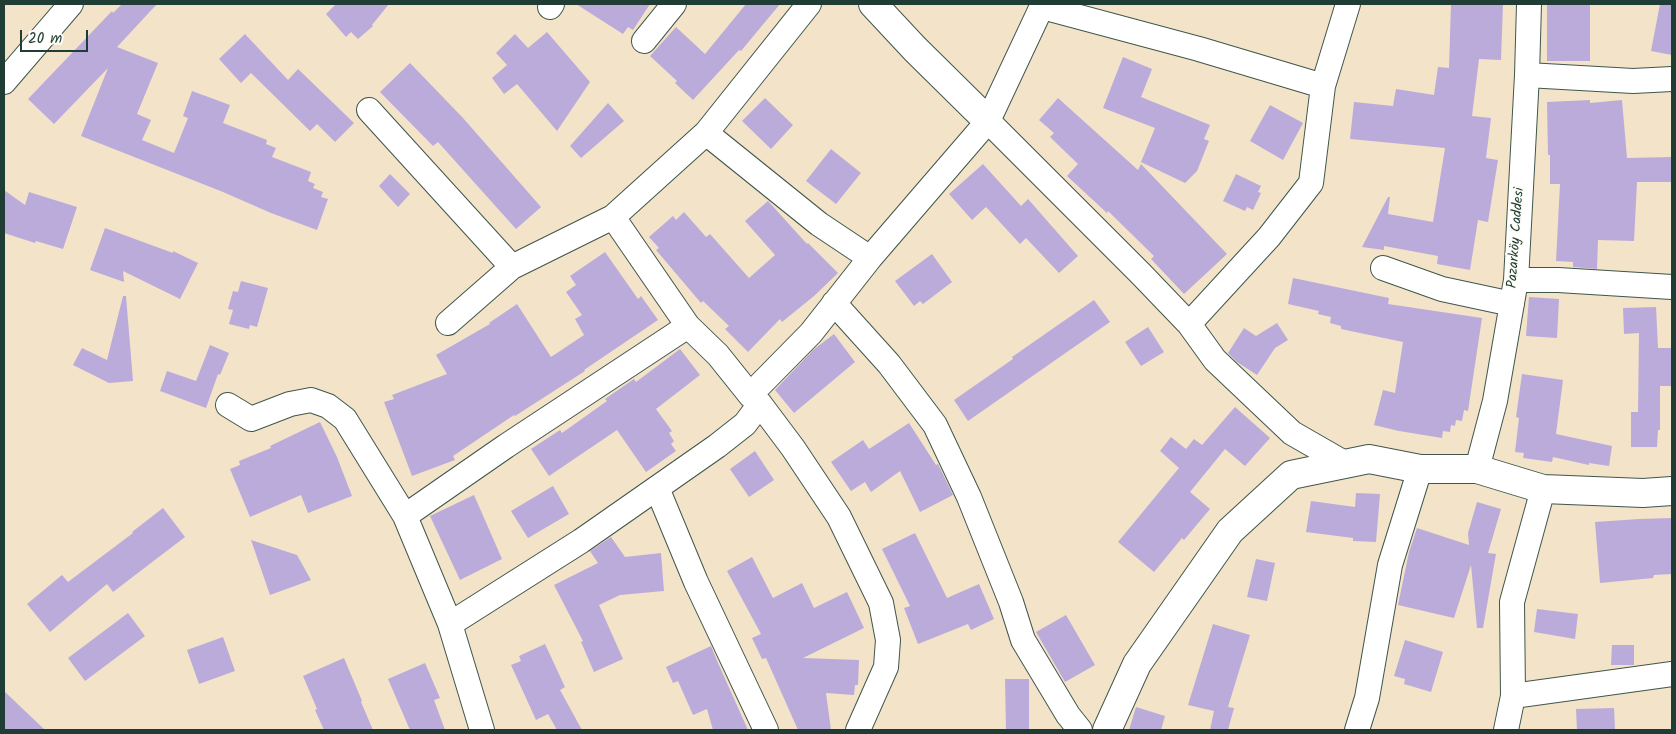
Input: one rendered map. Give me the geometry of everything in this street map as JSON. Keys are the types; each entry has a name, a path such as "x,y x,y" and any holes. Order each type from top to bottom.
{"street":[{"path":"4,82 71,4"},
{"path":"644,41 674,4"},
{"path":"448,323 512,267 613,217 706,133 809,4"},
{"path":"873,4 915,49 1141,274 1189,324 1215,360 1292,433 1346,464"},
{"path":"1189,324 1269,237 1311,182 1323,86 1348,4"},
{"name":"Pazarköy Caddesi","path":"1477,469 1495,401 1516,280 1529,4"},
{"path":"450,624 581,542 717,446 745,424 755,400 811,334 870,258 988,121 1043,5 1323,86"},
{"path":"1527,75 1633,81 1672,79"},
{"path":"369,110 512,267"},
{"path":"706,133 819,224 870,258"},
{"path":"613,217 688,326 718,356 793,448 839,517 881,603 888,640 886,667 858,730"},
{"path":"1383,268 1442,289 1512,304"},
{"path":"1516,280 1558,280 1672,287"},
{"path":"834,304 889,364 935,425 969,497 1011,602 1023,640 1068,715 1080,730"},
{"path":"406,516 506,446 688,326"},
{"path":"228,405 251,419 290,404 311,400 328,406 345,419 406,516 450,624 482,730"},
{"path":"1107,730 1137,664 1230,531 1291,475 1370,459 1420,469 1477,469 1543,490 1643,493 1672,491"},
{"path":"1357,730 1367,698 1390,565 1420,469"},
{"path":"657,488 696,582 766,730"},
{"path":"1506,730 1513,696 1512,602 1543,490"},
{"path":"1513,696 1672,674"}],"building":[{"path":"122,4 157,4 117,47 158,63 137,114 151,120 142,140 174,153 188,118 183,116 192,91 230,105 223,123 267,140 266,144 276,148 272,157 311,172 308,181 315,184 313,188 323,192 321,197 328,199 317,230 81,136 108,68 54,124 28,99 112,11 113,13"},
{"path":"336,4 389,4 373,26 358,39 351,32 346,37 326,14"},
{"path":"576,4 650,4 633,30 628,27 623,34"},
{"path":"746,4 780,4 741,51 739,50 693,100 675,83 677,81 650,56 676,27 705,54"},
{"path":"1451,4 1503,4 1501,60 1479,59 1472,116 1491,118 1486,158 1498,160 1488,222 1478,220 1470,270 1437,264 1438,256 1384,246 1384,250 1362,247 1388,197 1390,197 1388,214 1433,222 1445,148 1350,139 1354,102 1393,106 1396,89 1434,95 1438,67 1449,68"},
{"path":"1547,4 1590,4 1590,61 1547,61"},
{"path":"1660,4 1672,4 1672,55 1651,51"},
{"path":"547,32 590,82 557,131 517,84 504,94 492,78 507,65 496,53 515,34 528,48"},
{"path":"245,34 288,80 298,69 354,123 335,142 317,124 310,131 251,73 241,83 219,59"},
{"path":"1123,57 1152,69 1141,97 1210,125 1204,139 1209,141 1197,171 1185,183 1141,162 1155,128 1103,108"},
{"path":"410,63 463,118 541,207 516,229 438,142 433,146 380,92"},
{"path":"765,98 793,125 771,149 742,121"},
{"path":"1058,98 1138,170 1141,164 1227,254 1184,294 1151,259 1154,256 1108,211 1107,213 1067,176 1078,164 1050,137 1054,133 1039,120"},
{"path":"1590,100 1590,103 1622,100 1627,158 1672,157 1672,182 1637,182 1634,241 1598,240 1597,269 1573,267 1573,262 1556,261 1560,184 1550,184 1550,155 1548,155 1547,102"},
{"path":"608,103 624,121 581,158 570,146"},
{"path":"1270,105 1303,123 1283,160 1250,141"},
{"path":"831,149 861,173 836,204 806,181"},
{"path":"983,164 1021,206 1028,199 1078,256 1059,273 1026,238 1020,244 986,207 972,220 949,194"},
{"path":"390,174 410,194 398,207 379,186"},
{"path":"1236,174 1261,186 1258,192 1261,193 1253,210 1247,207 1245,211 1223,201"},
{"path":"4,190 25,205 29,192 77,207 63,249 36,241 35,243 4,233"},
{"path":"768,201 807,244 838,273 814,296 782,322 780,319 748,352 725,329 729,326 703,301 701,303 656,250 659,248 649,237 673,216 676,220 684,212 706,237 710,234 749,278 775,255 745,221"},
{"path":"105,228 173,253 173,251 198,263 180,299 123,271 124,282 90,270"},
{"path":"605,252 638,299 641,296 658,320 585,371 453,456 455,460 412,476 384,402 394,399 392,395 447,374 436,355 490,324 517,304 551,357 584,335 575,319 582,315 566,292 576,285 570,276"},
{"path":"932,254 952,282 923,304 920,301 914,306 895,281"},
{"path":"1293,278 1389,298 1388,304 1482,318 1468,411 1464,410 1462,421 1456,420 1455,426 1451,425 1450,432 1443,431 1442,438 1374,425 1383,390 1395,393 1403,342 1341,329 1341,326 1330,323 1331,317 1318,314 1319,311 1288,304"},
{"path":"241,281 268,288 257,327 250,325 249,329 229,324 233,310 228,309 233,291 238,292"},
{"path":"123,296 126,296 133,381 109,383 73,365 82,348 107,360"},
{"path":"1529,297 1559,299 1557,338 1526,336"},
{"path":"1094,300 1110,322 968,421 954,400"},
{"path":"1656,307 1658,348 1672,348 1672,386 1660,386 1660,430 1658,430 1657,447 1631,447 1631,412 1638,412 1639,333 1624,334 1623,308"},
{"path":"1277,323 1288,340 1275,348 1257,375 1237,362 1228,353 1244,328 1256,336"},
{"path":"1148,327 1164,352 1141,366 1125,342"},
{"path":"834,334 855,362 794,413 775,390 813,350"},
{"path":"210,345 229,353 220,375 218,374 206,408 160,391 167,371 196,381"},
{"path":"680,349 700,375 656,409 672,431 669,433 674,441 671,444 676,451 646,472 617,430 549,476 531,449 560,430 562,433 607,401 605,399 634,379 636,382"},
{"path":"1522,374 1563,380 1556,434 1612,446 1609,466 1589,463 1589,465 1553,457 1552,462 1523,458 1524,453 1515,452 1519,418 1516,417"},
{"path":"1235,407 1270,438 1245,466 1225,449 1190,492 1210,509 1184,540 1182,538 1154,572 1118,542 1179,468 1160,451 1171,437 1186,449 1194,439 1202,445"},
{"path":"320,422 337,457 352,496 308,513 301,495 250,517 230,469 240,465 239,461 271,448 270,446"},
{"path":"909,423 936,465 938,464 953,495 920,512 900,471 871,492 865,482 851,491 831,462 863,440 869,449"},
{"path":"755,451 774,480 749,497 730,469"},
{"path":"553,486 569,514 528,538 511,511"},
{"path":"1356,493 1380,494 1376,542 1353,541 1353,538 1306,532 1311,501 1355,507"},
{"path":"474,495 502,559 460,580 430,516"},
{"path":"1477,502 1501,509 1488,553 1496,554 1483,628 1477,628 1471,565 1454,618 1398,605 1409,552 1417,528 1469,545 1468,533"},
{"path":"163,508 185,537 113,592 107,584 50,632 27,604 62,575 68,582"},
{"path":"1672,518 1672,574 1654,575 1653,578 1600,583 1595,522"},
{"path":"915,533 947,598 979,584 994,619 971,630 968,624 918,644 904,608 910,606 882,549"},
{"path":"611,537 625,557 661,553 664,591 620,595 599,605 623,659 594,672 581,642 583,641 554,585 598,563 590,551"},
{"path":"251,540 297,555 311,580 270,595"},
{"path":"752,557 773,598 802,583 814,608 847,592 864,628 803,658 859,660 858,685 855,685 854,695 826,693 831,730 798,730 766,658 762,659 752,638 761,634 727,571"},
{"path":"1256,559 1275,563 1267,601 1247,597"},
{"path":"1537,609 1578,614 1575,639 1534,632"},
{"path":"128,613 145,636 85,681 68,658"},
{"path":"1066,615 1095,665 1065,682 1036,632"},
{"path":"1213,624 1250,635 1228,707 1234,708 1228,730 1210,730 1214,711 1188,705"},
{"path":"223,637 235,671 199,684 187,650"},
{"path":"1405,640 1443,652 1431,692 1404,684 1405,679 1394,676"},
{"path":"545,644 565,687 560,690 582,730 557,730 548,714 536,720 511,665 521,661 519,656"},
{"path":"1612,645 1634,645 1634,665 1611,665"},
{"path":"711,646 748,730 713,730 707,709 693,715 678,681 673,683 666,667"},
{"path":"344,658 373,730 324,730 315,710 317,709 303,676"},
{"path":"425,663 440,698 434,700 445,730 410,730 388,679"},
{"path":"1005,679 1029,679 1029,730 1006,730"},
{"path":"4,691 45,730 4,730"},
{"path":"1136,707 1165,716 1161,730 1129,730"},
{"path":"1614,708 1615,730 1577,730 1576,709"}]}
